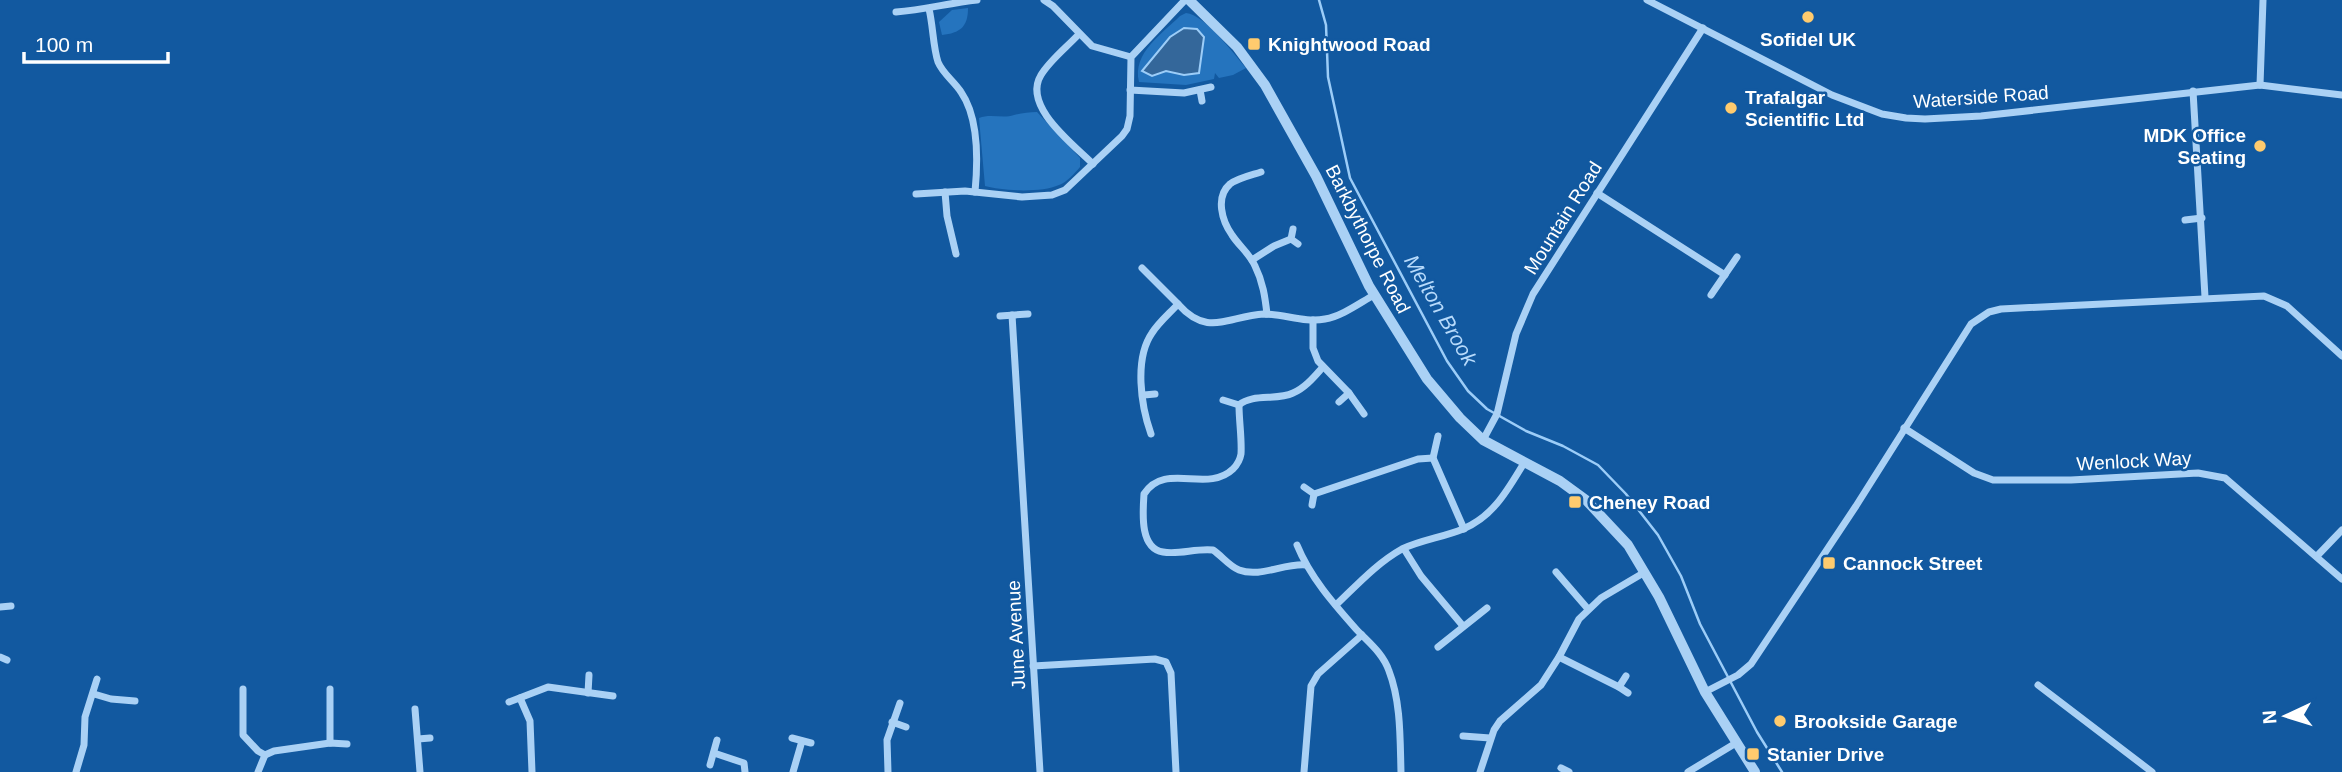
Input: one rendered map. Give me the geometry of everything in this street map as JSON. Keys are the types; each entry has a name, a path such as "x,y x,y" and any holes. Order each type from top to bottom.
{"street":[{"path":"897,12 929,9 942,2 977,0"},
{"path":"916,194 975,192 1018,197 1056,194 1072,186 1127,129 1130,116 1131,57 1187,0"},
{"name":"Barkbythorpe Road","path":"1187,0 1237,47 1263,81 1316,176 1374,295 1427,379 1483,440 1560,481 1586,500 1628,545 1645,572 1705,692 1755,772"},
{"name":"Waterside Road","path":"1647,0 1832,95 1859,107 1906,118 2003,114 2260,85 2342,95"},
{"path":"2260,85 2263,0"},
{"path":"1047,1 1095,48 1131,57"},
{"path":"929,9 937,59 964,96 972,116 975,192"},
{"name":"Mountain Road","path":"1483,440 1491,428 1499,406 1519,322 1533,294 1703,28"},
{"path":"1079,34 1040,76 1037,98 1044,113 1093,164"},
{"path":"1130,90 1181,93 1211,87"},
{"path":"1200,90 1202,101"},
{"path":"2193,91 2206,298"},
{"path":"1261,172 1229,180 1222,200 1222,213 1229,232 1252,260 1263,286 1266,314"},
{"path":"945,192 947,216 956,254"},
{"path":"1597,193 1725,275"},
{"path":"2185,220 2202,218"},
{"path":"1252,260 1295,242 1293,229"},
{"path":"943,244 953,242"},
{"path":"1711,295 1737,257"},
{"path":"1142,268 1192,318 1209,323 1266,314 1313,320 1337,315 1374,295"},
{"path":"1144,284 1151,276"},
{"path":"1705,692 1738,675 1751,664 1856,506 1971,324 1989,312 2001,309 2264,296 2279,301 2342,356"},
{"path":"1151,434 1142,364 1153,331 1178,304"},
{"path":"1000,316 1028,314"},
{"name":"June Avenue","path":"1012,315 1040,772"},
{"path":"1313,320 1313,348 1322,368 1349,393 1364,414"},
{"path":"1223,400 1239,405 1251,399 1279,398 1305,386 1322,368"},
{"path":"1339,402 1349,393"},
{"path":"1144,395 1155,394"},
{"path":"1239,405 1241,455 1237,465 1217,479 1188,478 1153,483 1144,494 1146,535 1155,549 1163,552 1213,550 1230,565 1248,572 1306,565"},
{"name":"Wenlock Way","path":"1904,428 1974,473 1993,480 2071,480 2198,473 2218,475 2225,478 2342,579"},
{"path":"1438,436 1433,458 1464,529"},
{"path":"1314,494 1418,459 1433,458"},
{"path":"1336,605 1380,564 1404,548 1464,529 1487,514 1497,504 1524,463"},
{"path":"1304,487 1314,494"},
{"path":"1312,505 1314,494"},
{"path":"1023,495 1032,495"},
{"path":"2317,556 2342,530"},
{"path":"1297,545 1306,565 1336,605 1381,655 1389,669 1395,692 1401,772"},
{"path":"1404,548 1421,576 1463,626"},
{"path":"1556,572 1588,609"},
{"path":"1480,772 1490,738 1500,721 1541,685 1579,619 1601,598 1645,572"},
{"path":"0,607 11,606"},
{"path":"1438,647 1487,608"},
{"path":"1304,772 1311,686 1318,674 1362,635"},
{"path":"1559,657 1628,693"},
{"path":"1034,666 1155,659 1166,662 1171,673 1177,772"},
{"path":"588,693 589,675"},
{"path":"1619,687 1626,676"},
{"path":"76,772 84,744 86,717 97,679"},
{"path":"2038,685 2152,772"},
{"path":"509,702 548,687 613,696"},
{"path":"243,689 243,736 265,755"},
{"path":"330,689 330,743"},
{"path":"94,694 135,701"},
{"path":"520,698 530,721 532,772"},
{"path":"331,699 340,699"},
{"path":"243,702 253,702"},
{"path":"888,772 886,749 892,722 900,703"},
{"path":"415,709 420,772"},
{"path":"892,722 906,727"},
{"path":"1463,736 1490,738"},
{"path":"418,739 430,738"},
{"path":"792,738 811,744"},
{"path":"710,765 717,740"},
{"path":"793,772 802,741"},
{"path":"258,772 265,755 274,751 330,743 347,744"},
{"path":"1688,772 1736,743"},
{"path":"713,753 744,762 745,772"},
{"path":"1561,768 1569,772"}],"shaded area":[{"path":"968,8 962,28 942,35 939,22 952,10"},
{"path":"1186,13 1194,15 1210,27 1246,68 1219,78 1215,73 1214,79 1186,85 1139,82 1138,72 1144,53 1157,37"},
{"path":"1184,28 1197,29 1204,37 1199,73 1184,75 1166,71 1152,76 1142,71 1170,37"},
{"path":"1037,112 1080,158 1080,167 1065,182 1051,188 1022,190 985,186 979,118"}],"waterway":[{"name":"Melton Brook","path":"1319,0 1326,25 1328,77 1350,178 1447,361 1468,391 1487,409 1598,465 1626,494 1658,535 1681,576 1700,624 1757,732 1782,772"}],"place":[{"name":"Sofidel UK","path":"1808,17"},
{"name":"Knightwood Road","path":"1254,44"},
{"name":"Trafalgar Scientific Ltd","path":"1731,108"},
{"name":"MDK Office Seating","path":"2260,146"},
{"name":"Cheney Road","path":"1575,502"},
{"name":"Cannock Street","path":"1829,563"},
{"name":"Brookside Garage","path":"1780,721"},
{"name":"Stanier Drive","path":"1753,754"}]}
